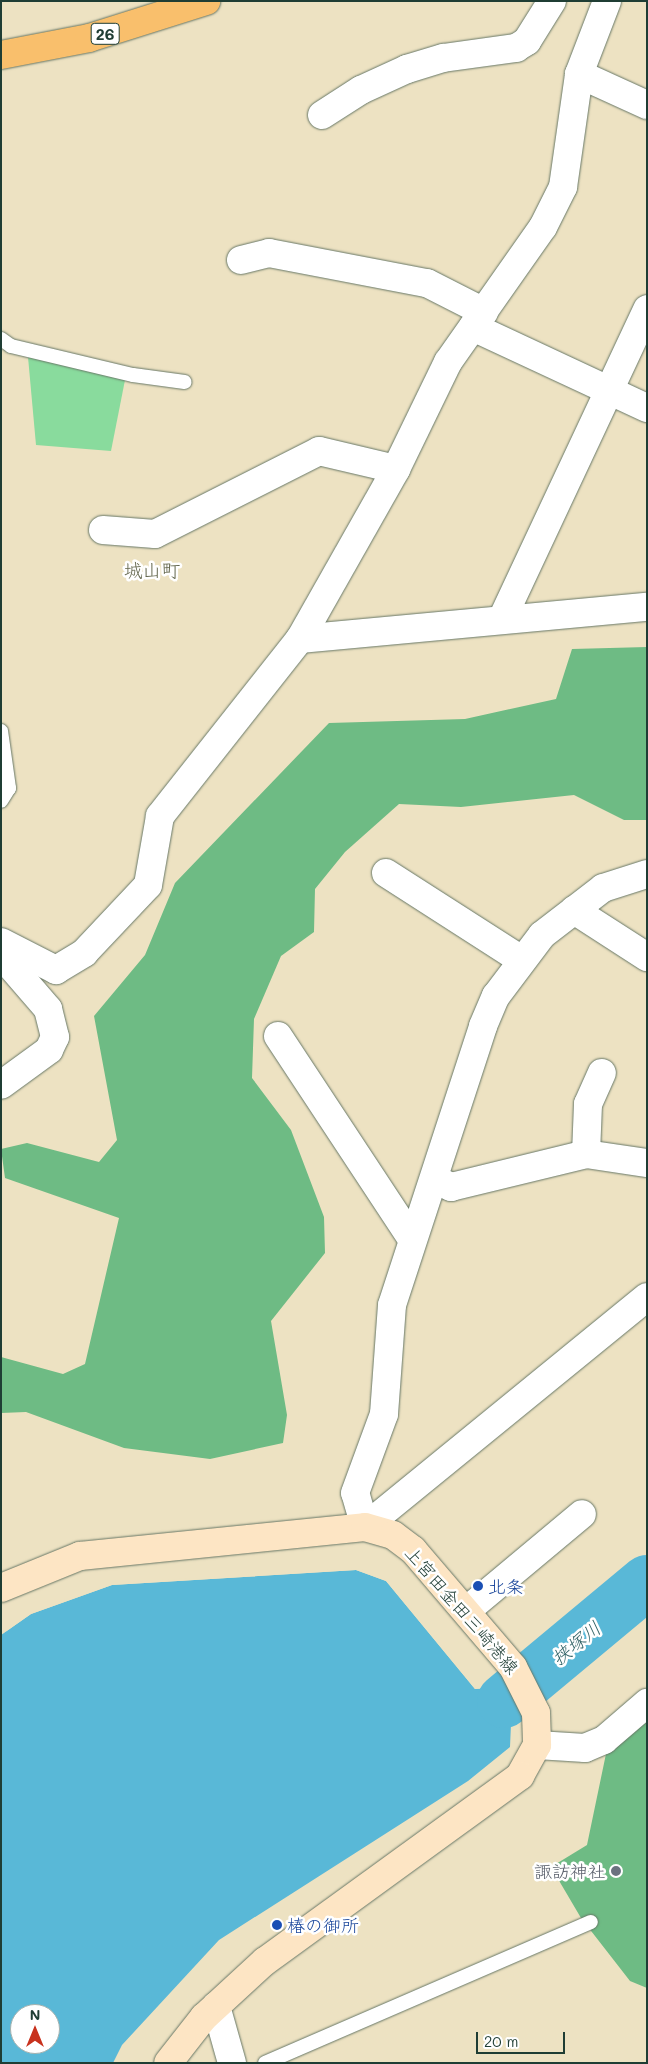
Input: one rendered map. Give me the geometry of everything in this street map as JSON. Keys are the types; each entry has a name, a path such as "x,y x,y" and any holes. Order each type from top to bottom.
{"main road":[{"name":"26","path":"1,55 89,38 206,1"},
{"name":"上宮田金田三崎港線","path":"1,1588 80,1556 365,1527 406,1543 514,1666 536,1713 537,1745"},
{"path":"168,2063 216,2006 307,1928 495,1798 520,1776 537,1745"}],"street":[{"path":"322,116 360,90 407,69 443,58 516,48 527,41 552,1"},
{"path":"1,943 56,970 84,953 148,885 160,816 300,639 396,469 448,362 543,227 563,187 579,74 607,1"},
{"path":"579,74 647,105"},
{"path":"241,260 269,252 427,283 478,320 609,391 647,408"},
{"path":"503,617 647,309"},
{"path":"103,530 155,534 318,450 396,469"},
{"path":"300,639 503,617 647,607"},
{"path":"386,873 520,959"},
{"path":"647,874 603,888 574,910 520,959 483,1026 434,1179 412,1239 386,1343 384,1414 355,1493 365,1527 647,1297"},
{"path":"574,910 647,957"},
{"path":"1,943 11,966 48,1009 55,1037 49,1050 1,1085"},
{"path":"278,1036 412,1239"},
{"path":"586,1154 588,1104 602,1072"},
{"path":"434,1179 450,1187 586,1154 647,1163"},
{"path":"466,1610 582,1514"},
{"path":"537,1745 585,1748 604,1740 647,1703"},
{"path":"216,2006 232,2063"}],"lane":[{"path":"1,339 11,346 133,375 184,382"},
{"path":"1,731 9,788 1,801"},
{"path":"265,2063 590,1922"}],"green space":[{"path":"28,357 125,380 111,451 36,445"},
{"path":"647,647 647,820 624,820 574,795 461,807 399,804 345,852 315,889 314,932 281,956 254,1019 252,1078 291,1130 324,1217 325,1253 271,1321 287,1415 283,1443 210,1459 124,1448 26,1412 1,1413 1,1357 63,1374 85,1364 119,1218 5,1178 1,1149 27,1143 99,1162 117,1140 94,1016 145,955 175,883 329,723 465,719 556,699 572,649"},
{"path":"647,1716 647,1988 630,1981 581,1918 551,1867 587,1845 607,1749"}],"water":[{"path":"356,1570 386,1581 475,1689 497,1687 511,1724 510,1747 468,1781 219,1940 122,2045 113,2063 1,2063 1,1635 31,1614 112,1585"}],"pier":[{"path":"357,1568 387,1579 476,1686 497,1687 475,1689 386,1581 356,1570 112,1585 31,1614 1,1635 30,1612 112,1583"}],"waterway":[{"name":"挟塚川","path":"504,1701 647,1582"}],"place":[{"name":"北条","path":"478,1586"},
{"name":"諏訪神社","path":"616,1871"},
{"name":"椿の御所","path":"277,1925"}],"district":[{"name":"城山町","path":"152,570"}]}
